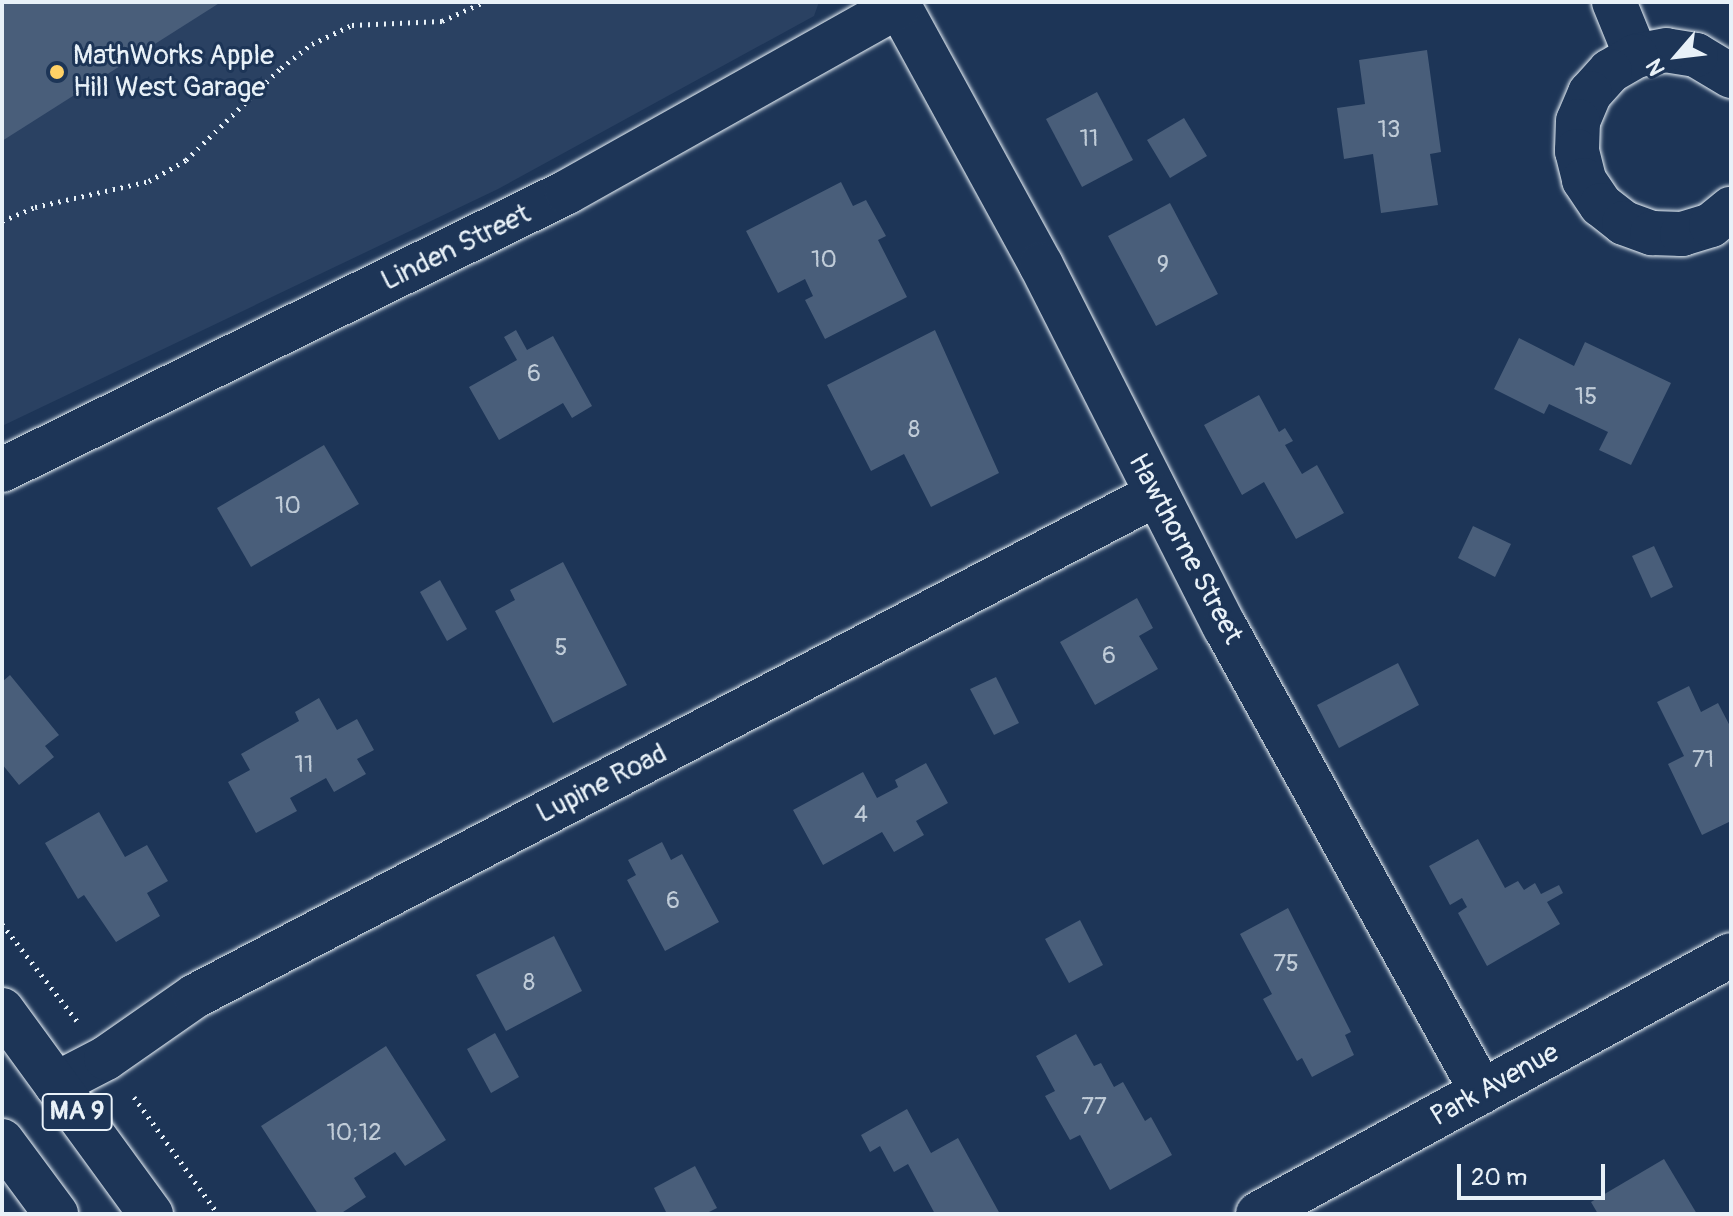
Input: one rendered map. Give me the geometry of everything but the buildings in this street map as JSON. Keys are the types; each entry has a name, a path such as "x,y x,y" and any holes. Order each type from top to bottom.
{"main road":[{"path":"1614,2 1636,56"},
{"name":"Linden Street","path":"2,470 542,206 898,4"},
{"name":"Hawthorne Street","path":"898,4 1041,265 1155,495 1482,1092"},
{"path":"1731,76 1696,55 1666,50 1636,56 1610,71 1590,93 1578,121 1577,151 1584,180 1601,205 1624,223 1652,233 1682,234 1711,225 1731,209"},
{"name":"Lupine Road","path":"56,1084 106,1058 195,996 1155,495"},
{"name":"Park Avenue","path":"1258,1214 1731,955"},
{"name":"MA 9","path":"2,1010 151,1214"},
{"name":"MA 9","path":"2,1141 56,1214"}],"path":[{"path":"2,221 35,207 149,181 186,160 281,68 312,44 352,25 442,21 484,2"},
{"path":"2,924 106,1058 218,1214"}],"shaded area":[{"path":"2,2 819,2 814,16 498,189 2,426"}],"place":[{"name":"MathWorks Apple Hill West Garage","path":"57,72"}]}
